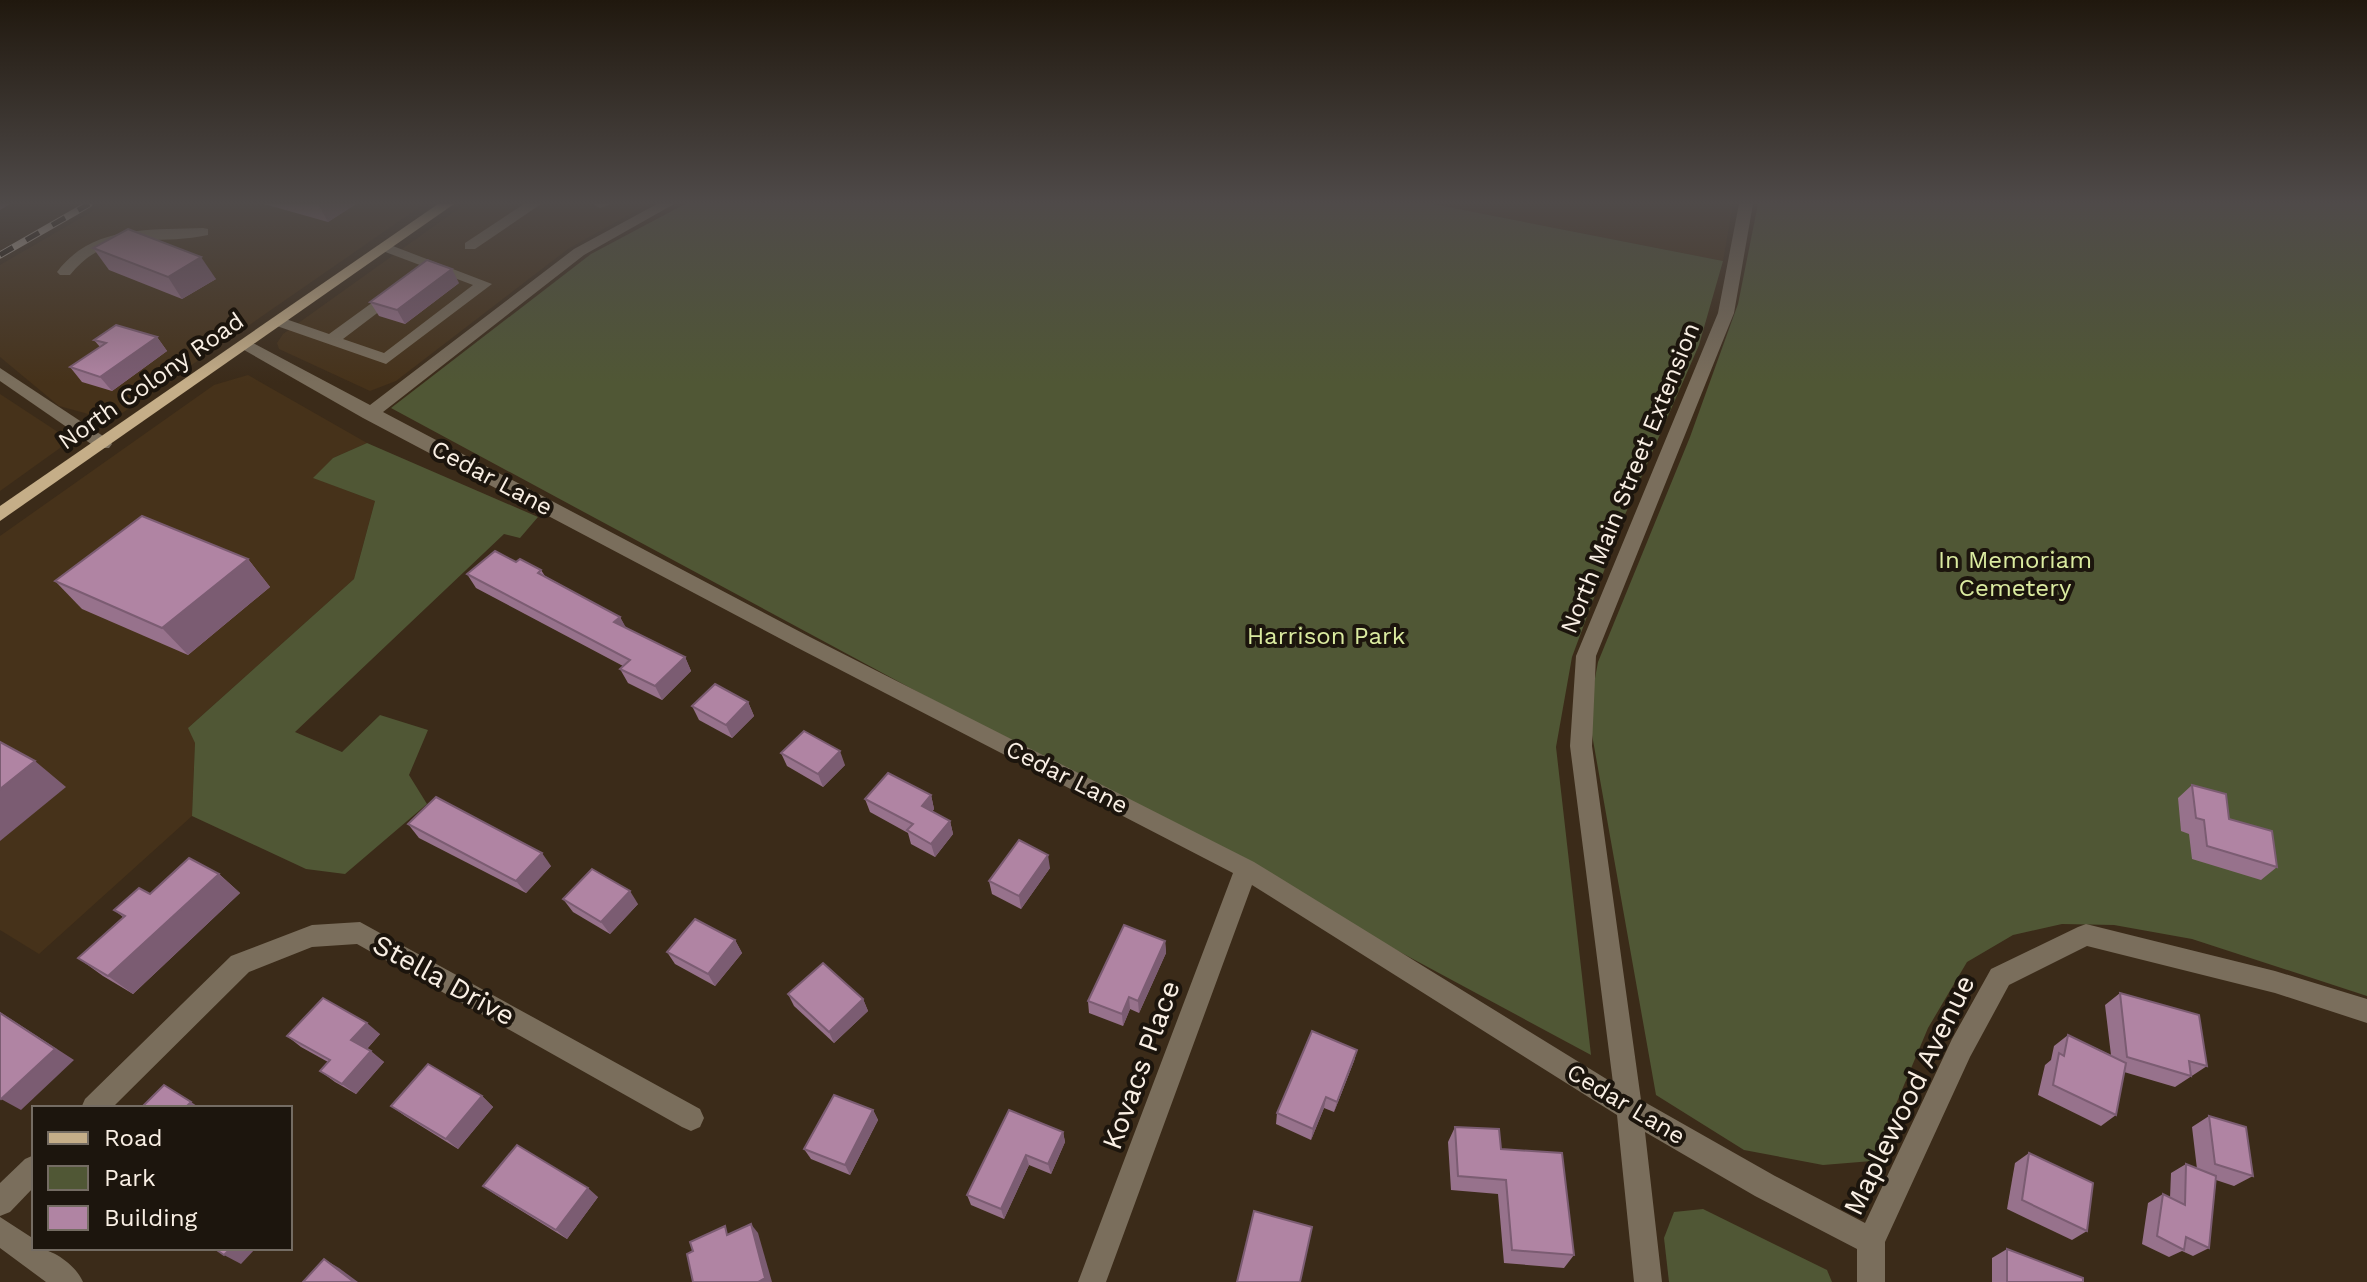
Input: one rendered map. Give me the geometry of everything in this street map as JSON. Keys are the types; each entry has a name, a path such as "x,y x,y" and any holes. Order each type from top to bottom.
{"main road":[{"name":"North Colony Road","path":"0,515 361,264"}],"street":[{"path":"65,272 72,264"},
{"path":"280,322 386,359 484,284 420,274 407,264"},
{"path":"369,414 564,264"},
{"name":"North Main Street Extension","path":"1648,1282 1629,1108 1581,746 1586,656 1726,313 1735,264"},
{"path":"331,340 420,274"},
{"name":"Cedar Lane","path":"245,346 817,649 1246,869 1629,1108 1751,1178 1871,1241"},
{"path":"0,373 103,444"},
{"name":"Kovacs Place","path":"1092,1282 1246,869"},
{"name":"Stella Drive","path":"96,1106 240,964 312,936 360,933 691,1118"},
{"name":"Maplewood Avenue","path":"1871,1241 1961,1048 2000,977 2086,935 2275,982 2367,1011"},
{"path":"0,1202 32,1170"},
{"path":"0,1231 69,1282"},
{"path":"1871,1241 1871,1282"}],"shaded area":[{"path":"338,264 118,416 103,418 59,406 0,357 0,265"},
{"path":"381,264 549,264 396,381 370,391 279,349 277,343 283,334"},
{"path":"248,375 367,443 333,458 314,478 375,501 354,579 189,727 195,743 192,816 39,954 0,930 0,536 214,385"},
{"path":"0,394 64,436 60,448 0,491"}],"green space":[{"name":"Harrison Park","path":"578,264 1722,264 1699,345 1624,517 1572,657 1556,747 1591,1055 391,408"},
{"name":"In Memoriam Cemetery","path":"1746,264 2367,264 2367,996 2192,939 2114,925 2062,924 2013,935 1967,962 1928,1028 1872,1161 1823,1165 1744,1150 1656,1095 1591,729 1593,689 1598,662 1690,437 1738,304"},
{"path":"367,443 538,517 520,538 504,534 295,732 342,752 380,715 428,730 409,775 427,804 345,874 306,869 192,816 195,743 188,728 354,579 375,501 313,478 333,458"},
{"path":"1703,1209 1827,1270 1832,1282 1669,1282 1664,1238 1674,1212"}],"building":[{"path":"134,264 190,264 168,277"},
{"path":"422,264 438,264 452,269 397,310 370,302"},
{"path":"116,325 157,337 100,377 70,367 106,343 94,340"},
{"path":"142,516 248,559 162,628 55,581"},
{"path":"495,551 541,570 538,573 620,617 614,622 685,657 655,686 620,669 630,660 467,574"},
{"path":"715,684 748,702 726,725 692,706"},
{"path":"804,731 840,751 818,774 781,753"},
{"path":"0,742 35,761 0,789"},
{"path":"888,773 931,795 922,806 950,821 931,844 907,830 913,824 865,799"},
{"path":"2192,785 2226,794 2229,819 2272,831 2277,867 2207,846 2204,820 2196,818"},
{"path":"436,797 542,853 516,881 408,824"},
{"path":"1019,840 1048,855 1019,896 989,881"},
{"path":"189,858 219,874 108,976 78,958 125,916 114,910 139,888 150,894"},
{"path":"592,869 630,891 601,922 563,899"},
{"path":"695,919 735,940 708,974 667,952"},
{"path":"1124,925 1165,941 1138,1001 1129,997 1122,1014 1088,1001"},
{"path":"823,963 863,999 829,1032 788,994"},
{"path":"2120,993 2199,1015 2207,1066 2189,1061 2191,1076 2127,1057"},
{"path":"323,998 367,1023 351,1040 371,1051 342,1084 320,1071 330,1060 287,1036"},
{"path":"0,1013 55,1049 1,1099 0,1098"},
{"path":"1312,1031 1357,1050 1337,1102 1326,1097 1313,1129 1277,1113"},
{"path":"2068,1035 2126,1063 2116,1115 2053,1085 2059,1053 2064,1056"},
{"path":"428,1064 482,1096 446,1139 391,1106"},
{"path":"164,1085 191,1102 187,1106 143,1106"},
{"path":"834,1095 873,1110 845,1165 804,1149"},
{"path":"1009,1110 1063,1132 1048,1164 1026,1155 1001,1209 967,1195"},
{"path":"2209,1116 2246,1127 2253,1176 2215,1164"},
{"path":"1455,1127 1499,1129 1501,1149 1562,1153 1574,1255 1512,1250 1506,1180 1458,1176"},
{"path":"517,1145 588,1188 556,1230 483,1186"},
{"path":"2029,1153 2093,1183 2087,1231 2022,1200"},
{"path":"2186,1164 2216,1176 2209,1248 2186,1237 2184,1250 2157,1236 2163,1194 2185,1205"},
{"path":"1254,1211 1312,1227 1300,1282 1237,1282"},
{"path":"751,1224 765,1278 758,1282 693,1282 687,1254 693,1251 690,1242 725,1226 727,1235"},
{"path":"2007,1249 2083,1278 2083,1282 2007,1282"},
{"path":"324,1259 354,1282 303,1282"}]}
